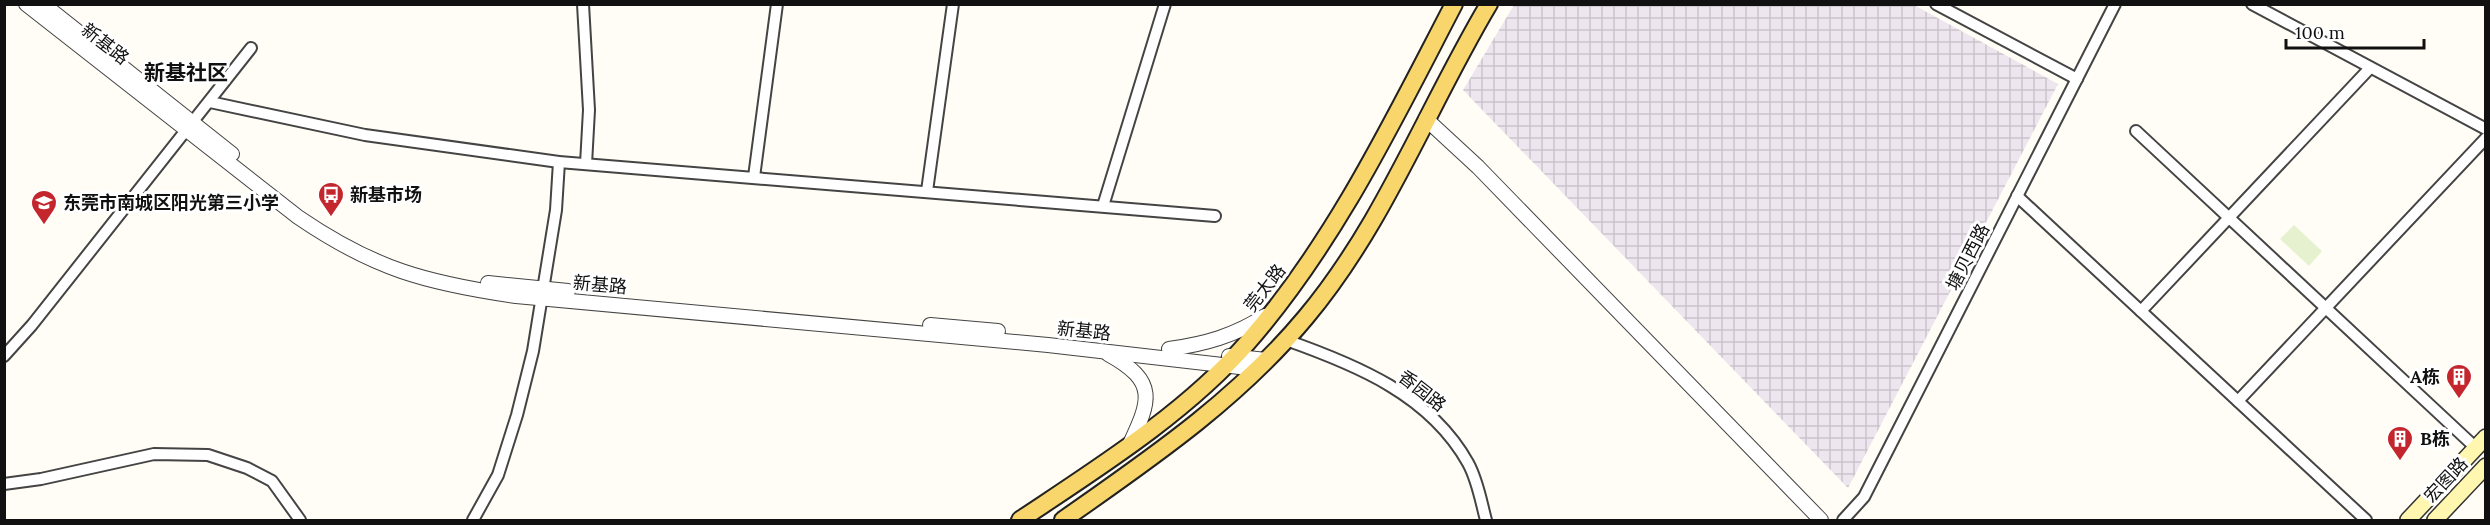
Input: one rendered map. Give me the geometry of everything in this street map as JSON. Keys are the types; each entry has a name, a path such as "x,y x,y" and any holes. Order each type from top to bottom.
{"main road":[{"name":"莞太路","path":"1020,520 1129,447 1165,419 1229,360 1271,313 1332,230 1454,4"},
{"path":"1063,520 1179,439 1262,364 1306,316 1354,250 1488,6"},
{"name":"宏图路","path":"2408,520 2481,442"},
{"name":"宏图路","path":"2435,520 2486,466"}],"street":[{"name":"新基路","path":"26,4 302,211 348,240 421,270 544,293 1104,351 1262,364"},
{"name":"新基路","path":"43,4 190,127"},
{"path":"583,4 589,110 586,164"},
{"path":"754,177 777,4"},
{"path":"927,191 953,4"},
{"path":"1103,207 1165,4"},
{"path":"1936,4 2077,79"},
{"name":"塘贝西路","path":"1843,520 1864,497 2115,4"},
{"path":"2252,4 2486,129"},
{"path":"4,356 190,127 251,48"},
{"path":"2141,311 2370,68"},
{"path":"210,102 364,135 559,162 1215,216"},
{"path":"1426,119 1478,167 1821,520"},
{"path":"2136,131 2326,308 2481,442"},
{"path":"2238,401 2486,138"},
{"path":"473,520 498,475 514,425 544,293 556,210 559,162"},
{"path":"2018,196 2366,520"},
{"name":"新基路","path":"544,293 1169,349 1229,360"},
{"path":"1169,349 1211,343 1249,327 1271,313"},
{"name":"香园路","path":"1286,339 1322,352 1378,378 1431,415 1449,434 1469,465 1486,520"},
{"path":"1104,351 1130,369 1145,388 1147,403 1144,418 1129,447"},
{"path":"4,484 41,479 154,454 208,455 247,468 272,481 300,520"},
{"path":"2464,489 2486,479"}],"shaded area":[{"path":"1514,5 1914,5 2058,84 1848,488 1463,90"}],"green space":[{"path":"2294,225 2322,251 2309,266 2280,239"}],"place":[{"name":"新基市场","path":"331,218"},
{"name":"东莞市南城区阳光第三小学","path":"44,226"},
{"name":"A栋","path":"2459,400"},
{"name":"B栋","path":"2400,462"}],"district":[{"name":"新基社区","path":"186,73"}]}
